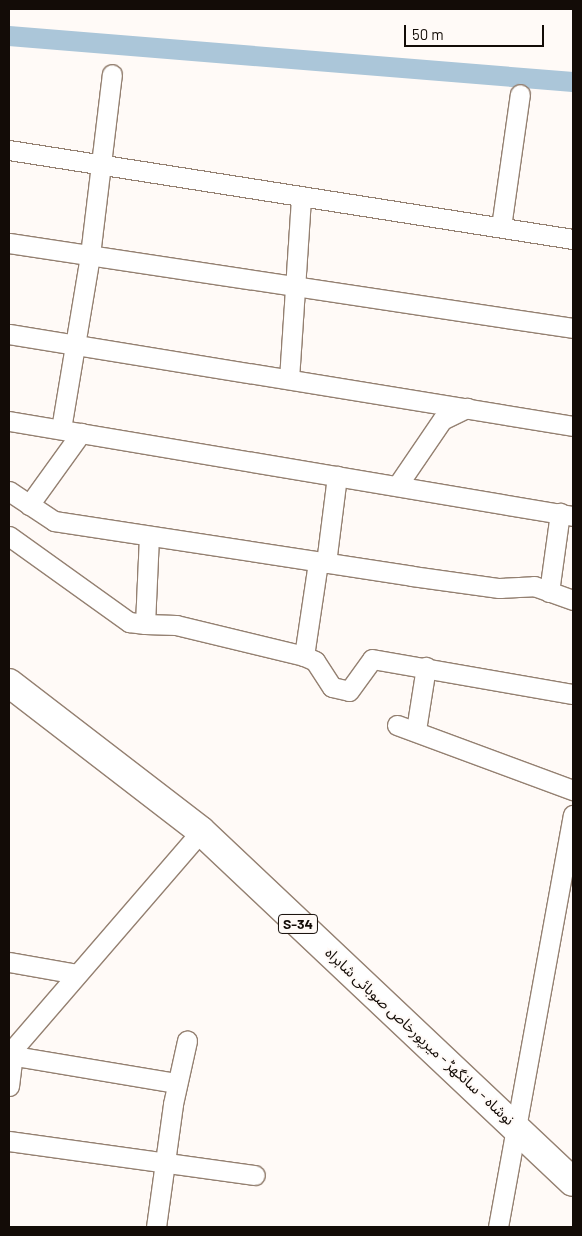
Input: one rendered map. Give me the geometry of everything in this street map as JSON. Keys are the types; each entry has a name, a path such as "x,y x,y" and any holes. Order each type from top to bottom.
{"main road":[{"name":"نوشاہ - سانگھڑ - میرپورخاص صوبائی شاہراہ","path":"9,683 201,831 516,1124 573,1182"}],"street":[{"path":"61,430 90,255 112,74"},
{"path":"501,227 520,94"},
{"path":"9,150 573,239"},
{"path":"289,379 300,196"},
{"path":"9,243 573,328"},
{"path":"9,334 573,426"},
{"path":"428,402 442,420"},
{"path":"397,486 442,420 467,408"},
{"path":"9,421 567,514 549,592"},
{"path":"29,505 81,433"},
{"path":"304,656 337,476"},
{"path":"10,494 54,522 322,562 549,592 573,600"},
{"path":"9,536 129,622 176,625 304,656 315,661 332,687 349,691 372,659 573,694"},
{"path":"145,624 149,536"},
{"path":"416,730 426,667"},
{"path":"397,725 416,730 573,790"},
{"path":"498,1227 573,815"},
{"path":"9,1086 11,1056 14,1048 201,831"},
{"path":"9,962 77,974"},
{"path":"156,1227 177,1083 187,1041"},
{"path":"11,1056 177,1083"},
{"path":"9,1142 255,1175"}],"waterway":[{"path":"9,36 573,82"}]}
